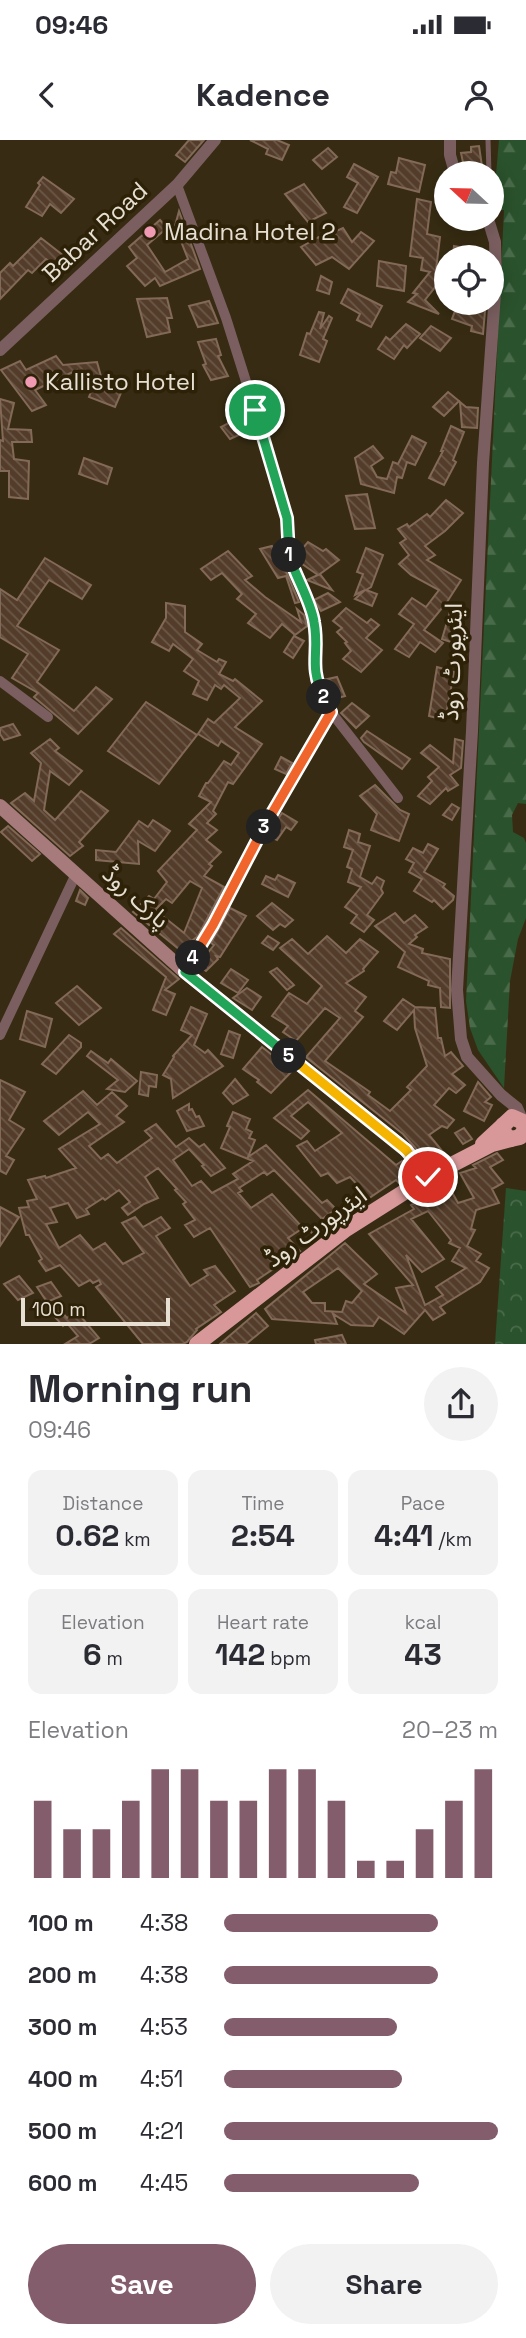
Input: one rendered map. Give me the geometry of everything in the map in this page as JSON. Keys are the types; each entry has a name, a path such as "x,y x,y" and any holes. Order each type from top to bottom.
{"highway":[{"name":"ایئرپورٹ روڈ","path":"197,1344 346,1229 428,1177 518,1130"}],"main road":[{"name":"پارک روڈ","path":"3,808 185,972 407,1150 428,1177"}],"street":[{"name":"Babar Road","path":"0,350 177,185 215,140"},
{"path":"450,140 452,161"},
{"path":"177,185 226,318 284,502 287,551 314,619 316,680 331,712 398,798"},
{"name":"ایئرپورٹ روڈ","path":"492,231 495,242 496,279 483,463 472,731 457,990 461,1039 467,1057 501,1095 517,1108 518,1130"},
{"path":"0,681 48,717"},
{"path":"185,972 213,925 260,832 331,712"},
{"path":"0,1035 76,874"},
{"path":"501,1095 518,1130"}],"lane":[{"path":"488,140 489,161"}],"green space":[{"path":"499,140 526,140 526,804 518,803 512,815 513,832 524,838 526,843 526,918 518,939 510,981 504,1088 478,1050 470,1028 466,1001 499,315 504,315 504,161 497,161"},
{"path":"506,1188 526,1191 526,1344 495,1344"}],"building":[{"path":"189,140 204,140 185,162 176,155"},
{"path":"250,140 277,140 289,145 282,160 266,154 268,149"},
{"path":"479,146 481,161 463,161 461,153 471,152 471,147"},
{"path":"328,148 337,157 322,169 313,160"},
{"path":"399,158 425,165 419,192 388,184 391,172 396,173"},
{"path":"354,164 378,177 357,213 344,207 358,183 347,177"},
{"path":"43,177 74,199 61,213 50,204 42,216 26,207"},
{"path":"304,184 326,213 308,222 285,194"},
{"path":"417,199 431,202 427,234 440,237 439,245 434,245 434,289 425,300 434,312 408,302 417,294 413,293 430,272 421,270 423,258 410,256"},
{"path":"179,211 200,269 160,286 155,278 145,286 127,266 137,258 129,247 160,220 167,228 147,245 165,272 188,259 175,226"},
{"path":"343,228 352,242 361,232 374,241 349,269 332,257 316,265 301,247 319,237"},
{"path":"41,238 64,256 54,265 46,259 32,273 28,270 0,299 0,273 10,263 13,266"},
{"path":"379,261 406,266 404,291 377,286"},
{"path":"321,276 332,282 329,294 317,290"},
{"path":"348,289 382,306 371,327 357,320 360,314 341,303"},
{"path":"167,298 172,318 167,318 170,332 147,337 137,299"},
{"path":"209,301 218,323 198,327 189,306"},
{"path":"319,312 324,313 320,329 329,316 332,318 323,339 327,341 319,362 300,355 307,333 310,334"},
{"path":"454,315 485,315 483,334 471,331 472,326 452,319"},
{"path":"406,324 420,334 407,348 404,345 394,359 378,349 386,337 390,340"},
{"path":"431,326 451,338 440,351 420,338"},
{"path":"216,339 221,355 218,356 228,376 211,380 203,365 206,364 198,342"},
{"name":"Kallisto Hotel","path":"56,356 63,365 97,362 102,380 123,388 115,407 89,397 97,376 79,377 77,370 35,390 46,405 32,411 1,370 20,361 26,370"},
{"path":"448,392 459,401 444,416 433,407"},
{"path":"0,399 14,403 8,429 31,430 32,442 12,442 14,459 29,461 28,499 9,497 9,471 0,471 0,440 3,441"},
{"path":"460,402 466,407 478,408 477,428 462,427"},
{"path":"242,416 252,429 230,439 221,427"},
{"path":"451,426 464,432 453,460 456,462 444,485 429,478 443,451"},
{"path":"412,436 426,443 415,465 407,462 402,478 397,477 394,493 361,484 355,458 373,446 383,458 371,466 377,477 387,479 393,462 398,464"},
{"path":"84,458 112,468 107,484 79,474"},
{"path":"367,494 375,528 355,529 346,496"},
{"path":"446,500 463,513 425,546 435,555 427,560 461,580 424,630 443,643 435,652 420,642 409,657 395,649 414,624 399,614 412,598 426,607 439,590 411,575 399,564 409,555 400,543 406,539 398,529 407,524 409,527 427,514 430,517"},
{"path":"308,542 323,551 326,549 339,560 320,574 332,590 307,580 318,575 298,561 296,556"},
{"path":"272,546 299,602 295,603 286,576 278,578 260,549"},
{"path":"366,548 383,555 371,587 366,590 377,594 372,606 355,599 365,590 355,595 363,574 357,572"},
{"path":"228,551 252,576 245,580 301,622 297,609 304,615 307,626 295,635 282,624 270,638 248,623 256,614 237,599 242,594 222,573 211,580 201,569"},
{"path":"45,558 91,585 82,599 49,580 17,626 59,650 37,682 74,711 96,687 112,699 78,734 34,697 38,693 12,678 28,654 0,637 0,589 17,600"},
{"path":"328,593 340,602 321,611 314,600"},
{"path":"166,603 185,606 185,632 202,644 197,650 217,662 219,659 226,662 219,674 233,681 235,679 262,701 235,727 262,744 233,784 228,782 213,811 216,814 207,823 217,830 206,840 221,852 209,864 212,866 204,876 224,887 198,936 180,950 133,912 149,896 154,899 167,882 158,871 197,830 189,824 211,802 199,796 206,783 224,761 231,765 239,753 221,741 218,746 198,734 208,719 214,723 240,698 224,685 221,689 215,685 207,700 193,694 199,681 184,671 193,659 173,644 169,651 152,642 166,618","holes":["190,881 202,888 184,933 155,910 166,899 172,903"]},
{"path":"452,605 463,611 453,626 459,628 454,643 442,639"},
{"path":"346,608 367,623 371,619 379,625 366,638 382,650 361,672 343,659 351,651 345,643 347,642 337,632 342,628 333,621"},
{"path":"294,636 304,641 293,658 284,652"},
{"path":"437,667 454,672 445,720 429,716"},
{"path":"337,677 345,696 333,699 323,680"},
{"path":"146,702 197,735 159,784 108,751"},
{"path":"352,703 369,716 356,728 341,713"},
{"path":"13,724 20,735 4,740 0,728"},
{"path":"367,731 410,759 402,769 364,742 361,738"},
{"path":"50,739 59,748 55,751 82,771 69,785 50,771 44,810 55,820 81,791 108,811 79,842 83,846 70,856 11,803 25,793 34,801 41,763 31,753"},
{"path":"455,739 463,741 461,768 450,775 458,785 448,791 446,788 430,804 418,796 432,781 428,777 439,767 421,753 430,745 453,763"},
{"path":"281,757 292,763 286,774 275,769"},
{"path":"375,785 400,810 409,814 399,841 371,830 377,814 360,796"},
{"path":"452,804 459,808 452,820 443,815"},
{"path":"282,813 297,822 291,830 286,827 277,840 267,835"},
{"path":"153,820 170,831 155,851 138,841 139,864 96,860 96,850 116,852 139,821 148,827"},
{"path":"8,826 40,854 32,861 1,832"},
{"path":"349,830 360,834 358,842 370,846 360,877 372,884 377,877 384,881 381,889 383,893 367,915 374,920 364,932 351,923 357,915 345,907 361,887 348,882 352,869 347,867 353,850 344,847"},
{"path":"428,844 438,849 424,872 445,884 443,887 454,896 443,909 434,900 432,902 414,891 422,879 409,872 414,863 406,859 413,848 423,853"},
{"path":"278,875 295,883 288,897 262,884 266,876 275,880"},
{"path":"80,890 88,898 85,905 76,901"},
{"path":"272,903 293,920 285,927 280,924 273,930 257,916"},
{"path":"230,908 246,916 220,957 216,956 218,959 206,971 198,965 214,945 211,943"},
{"path":"395,913 404,923 415,915 427,927 415,935 417,937 409,944 423,949 422,953 450,959 450,1008 441,1007 440,988 428,985 429,981 398,967 405,952 375,926"},
{"path":"121,928 179,979 165,990 175,994 166,1015 153,1010 166,977 114,934"},
{"path":"268,936 279,943 273,950 262,943"},
{"path":"327,936 346,953 360,939 378,952 364,971 346,983 366,997 355,1011 363,1017 325,1061 370,1092 368,1095 390,1111 411,1090 407,1087 427,1066 415,1028 414,1010 397,1030 384,1021 403,999 415,1007 435,1008 438,1038 441,1038 445,1056 451,1052 463,1066 452,1074 465,1085 456,1093 449,1088 434,1105 454,1120 447,1128 442,1126 429,1135 443,1152 427,1161 403,1134 306,1057 340,1018 325,1008 296,1041 283,1032 288,1026 272,1016 289,993 307,1004 322,986 280,948 292,939 308,954"},
{"path":"277,968 294,985 287,990 270,972"},
{"path":"231,969 248,980 238,993 221,983"},
{"path":"77,986 101,1008 79,1025 56,1003"},
{"path":"247,988 261,997 252,1010 233,998"},
{"path":"191,1007 207,1014 194,1045 205,1053 208,1050 223,1066 173,1098 171,1079 163,1075 173,1056 192,1035 181,1030"},
{"path":"27,1011 52,1019 45,1047 20,1039"},
{"path":"229,1031 240,1035 233,1058 221,1054"},
{"path":"69,1035 81,1043 81,1047 56,1074 42,1064"},
{"path":"262,1047 292,1071 271,1093 243,1069"},
{"path":"91,1051 108,1063 111,1059 137,1081 125,1092 107,1089 118,1080 87,1056"},
{"path":"141,1072 157,1075 156,1087 149,1086 148,1096 139,1094"},
{"path":"235,1079 248,1095 233,1104 223,1093"},
{"path":"0,1080 25,1092 9,1120 24,1129 6,1156 14,1160 6,1174 0,1171"},
{"path":"478,1082 491,1097 485,1102 492,1105 484,1121 464,1111"},
{"path":"308,1090 396,1165 402,1161 410,1170 406,1173 409,1176 399,1183 396,1180 354,1211 347,1202 365,1193 350,1177 337,1183 328,1173 321,1176 297,1146 307,1141 315,1151 342,1133 308,1102 291,1116 309,1131 301,1139 274,1118"},
{"path":"83,1091 97,1105 112,1092 127,1106 116,1116 124,1122 89,1146 101,1159 108,1154 117,1163 152,1138 145,1131 156,1124 176,1147 189,1138 199,1147 204,1144 225,1168 211,1176 189,1149 173,1160 192,1186 201,1181 212,1193 238,1179 233,1174 253,1161 221,1148 233,1112 250,1119 246,1129 252,1132 249,1138 255,1140 248,1157 266,1145 322,1203 327,1200 336,1209 322,1219 274,1170 267,1175 264,1172 239,1188 242,1191 238,1193 251,1208 272,1194 303,1228 288,1238 300,1251 250,1287 210,1228 194,1237 185,1225 195,1220 183,1204 186,1202 158,1168 145,1177 158,1198 128,1215 122,1208 130,1202 119,1190 86,1209 89,1214 77,1218 68,1203 50,1208 57,1222 46,1224 59,1248 80,1235 93,1250 105,1243 123,1264 144,1253 122,1223 135,1217 143,1227 161,1217 170,1228 156,1236 190,1286 208,1275 204,1270 215,1266 235,1291 214,1305 221,1312 196,1329 187,1342 143,1344 96,1287 101,1284 99,1280 93,1283 90,1280 79,1286 60,1265 46,1271 29,1235 26,1235 19,1208 29,1207 27,1201 37,1199 28,1180 46,1178 76,1168 59,1149 100,1124 88,1112 59,1135 44,1121"},
{"path":"189,1104 189,1110 192,1109 196,1117 199,1116 204,1126 187,1131 177,1111"},
{"path":"464,1128 472,1139 463,1144 455,1133"},
{"path":"497,1153 503,1160 490,1167 503,1183 492,1189 499,1203 476,1210 471,1229 475,1230 467,1246 481,1254 476,1261 489,1268 480,1282 440,1307 445,1313 433,1320 425,1310 404,1334 379,1317 373,1326 351,1325 333,1314 337,1324 272,1319 265,1309 345,1243 377,1274 364,1284 406,1313 396,1288 413,1285 369,1234 414,1209 411,1205 441,1192 448,1185 458,1203 474,1198 460,1173 476,1168 473,1165","holes":["428,1211 451,1240 449,1243 460,1248 452,1261 466,1268 436,1287 443,1295 425,1305 406,1255 422,1272 444,1259 411,1219","338,1268 362,1291 352,1303 346,1301 342,1312 325,1311 325,1303 312,1303 303,1292"]},
{"path":"0,1207 19,1217 0,1246"},
{"path":"321,1225 326,1231 316,1238 310,1231"},
{"path":"19,1276 33,1293 18,1300 4,1284"},
{"path":"51,1282 61,1296 47,1302 37,1287"},
{"path":"61,1311 67,1318 76,1311 99,1338 89,1344 65,1344 78,1336 67,1323 63,1326 54,1316"},
{"path":"256,1313 268,1326 246,1344 220,1344"},
{"path":"342,1335 346,1344 316,1344 315,1340"}],"place":[{"name":"Madina Hotel 2","path":"150,232"},
{"name":"Kallisto Hotel","path":"31,382"}],"route":[{"path":"255,410 284,502 287,551 314,619 316,680 331,712 260,832 213,925 185,972 407,1150 428,1177"}]}
